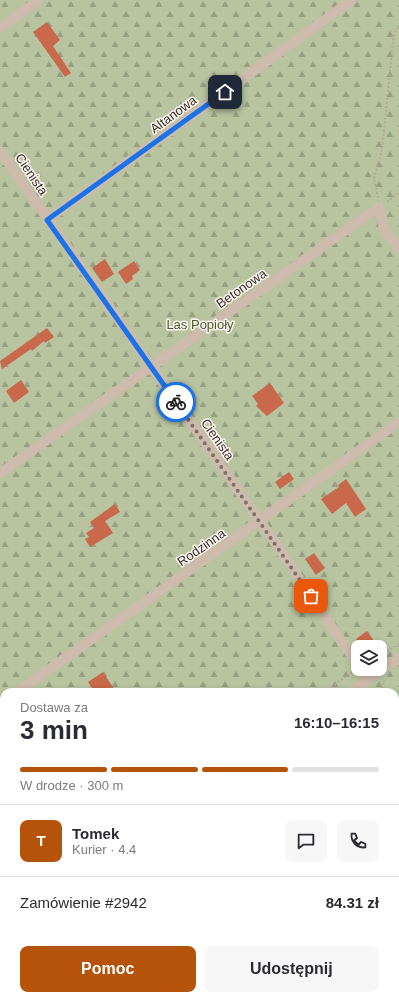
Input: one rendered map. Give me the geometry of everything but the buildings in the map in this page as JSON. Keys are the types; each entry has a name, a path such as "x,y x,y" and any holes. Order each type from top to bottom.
{"street":[{"path":"0,28 39,0"},
{"name":"Altanowa","path":"47,220 352,0"},
{"name":"Cienista","path":"0,151 47,220 260,521 351,655"},
{"path":"379,207 384,228 399,249"},
{"name":"Betonowa","path":"0,473 379,207"},
{"name":"Rodzinna","path":"23,688 399,422"},
{"path":"356,688 399,658"}],"path":[{"path":"399,26 394,33 382,150 374,178 379,207 399,193"},
{"path":"387,651 399,644"},
{"path":"330,688 351,673"},
{"path":"382,688 386,680"}],"green space":[{"name":"Las Popioły","path":"0,0 399,0 399,688 0,688"}],"way so far":[{"path":"176,402 311,596"}],"route":[{"path":"176,402 47,220 225,92"}]}
